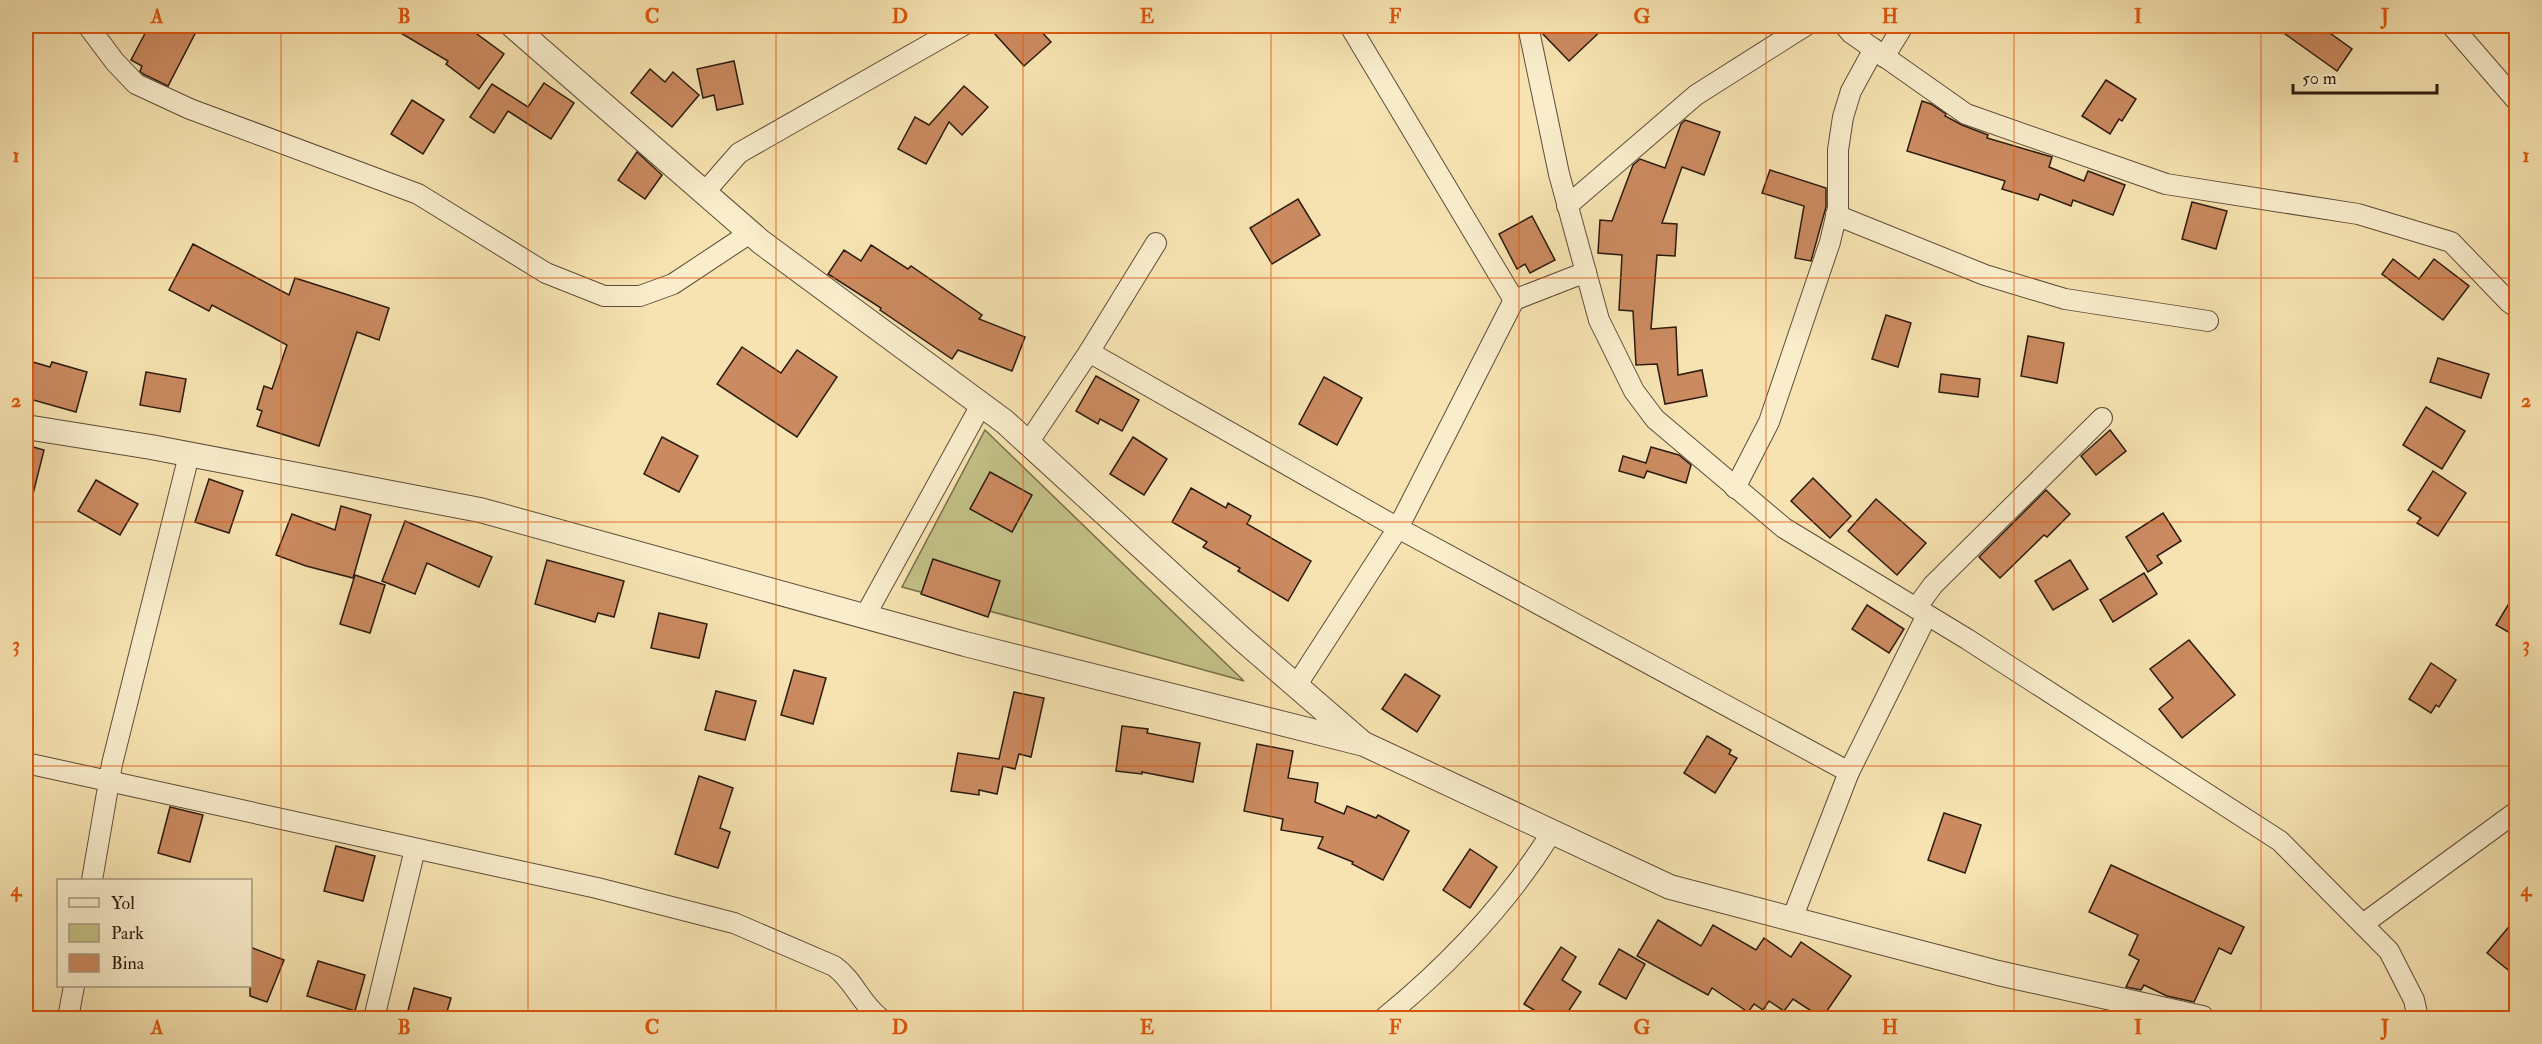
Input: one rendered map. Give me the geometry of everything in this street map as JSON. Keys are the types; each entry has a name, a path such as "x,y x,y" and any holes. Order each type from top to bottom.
{"street":[{"path":"88,26 136,84 190,109 418,194 546,273 604,296 640,296 673,284 750,233"},
{"path":"513,26 750,233 981,405 1028,443 1296,686 1364,744"},
{"path":"704,193 739,153 962,26"},
{"path":"1350,26 1514,300"},
{"path":"1528,26 1558,174 1599,320 1634,390 1655,419 1784,528 1922,612 2280,841 2389,951 2414,1000 2418,1018"},
{"path":"1567,206 1696,95 1804,26"},
{"path":"1845,26 1879,53 1966,114 2166,184 2358,214 2451,242 2509,302 2517,307"},
{"path":"1735,488 1769,422 1830,242 1836,215 1842,117 1851,91 1879,53 1903,26"},
{"path":"2452,26 2517,100"},
{"path":"1836,215 1985,275 2065,299 2208,321"},
{"path":"1028,443 1089,352 1156,243"},
{"path":"1296,686 1398,528 1514,300 1586,272"},
{"path":"1089,352 1398,528 1849,772"},
{"path":"865,616 981,405"},
{"path":"1792,919 1849,772 1933,585 2102,418"},
{"path":"26,427 480,510 865,616 1364,744 1670,887 1998,973 2202,1018"},
{"path":"92,879 109,780 189,455"},
{"path":"26,763 597,888 735,923 834,966 848,977 866,1005 880,1018"},
{"path":"2362,924 2517,812"},
{"path":"1384,1018 1429,980 1478,930 1508,896 1552,832"},
{"path":"374,1018 415,849"},
{"path":"68,1018 74,987"}],"green space":[{"path":"985,430 1244,681 902,587"}],"building":[{"path":"149,26 199,26 168,86 143,74 140,71 142,66 131,60"},
{"path":"389,26 466,26 504,54 479,89 446,64 448,61"},
{"path":"1002,26 1036,26 1051,42 1024,66 994,33"},
{"path":"1550,26 1606,26 1569,61 1542,33"},
{"path":"2274,26 2320,26 2352,49 2337,71"},
{"path":"734,61 743,104 717,110 714,95 703,98 697,69"},
{"path":"650,69 665,82 673,72 699,95 672,127 631,93"},
{"path":"2106,80 2136,99 2122,121 2119,119 2110,134 2082,116"},
{"path":"544,83 574,103 551,139 508,111 494,133 470,117 492,84 528,107"},
{"path":"964,86 988,107 962,135 949,122 926,164 898,149 915,117 929,125"},
{"path":"412,100 444,120 423,154 391,134"},
{"path":"1922,101 1931,104 1946,114 1945,116 1962,125 1988,135 1987,138 2052,157 2049,167 2084,181 2088,171 2125,185 2113,215 2073,200 2071,206 2040,194 2038,200 2002,189 2005,181 1907,151"},
{"path":"1685,120 1720,132 1704,175 1682,167 1662,223 1677,224 1675,256 1657,255 1651,329 1676,327 1678,375 1702,370 1707,396 1665,404 1657,364 1636,365 1633,311 1619,310 1622,255 1598,253 1600,220 1612,221 1633,165 1640,159 1665,168 1681,124"},
{"path":"637,152 662,175 645,199 618,180"},
{"path":"1770,170 1826,188 1826,207 1811,261 1795,258 1804,206 1762,193"},
{"path":"1298,199 1320,235 1272,264 1250,228"},
{"path":"2192,202 2227,211 2216,249 2182,239"},
{"path":"1532,216 1555,260 1530,273 1525,264 1517,269 1499,234"},
{"path":"193,244 289,295 295,278 389,308 379,340 357,332 319,446 257,426 262,411 257,409 264,386 272,389 287,345 212,305 209,311 169,290"},
{"path":"871,245 908,269 911,266 982,315 979,319 1025,337 1012,371 958,350 952,359 880,310 881,308 828,274 844,250 861,261"},
{"path":"2393,259 2419,279 2434,259 2469,286 2443,320 2382,274"},
{"path":"1886,315 1911,323 1898,367 1872,359"},
{"path":"2028,336 2064,343 2057,383 2021,376"},
{"path":"742,347 781,373 797,350 837,377 797,437 717,384"},
{"path":"2438,358 2489,374 2481,398 2430,382"},
{"path":"26,360 50,367 52,362 87,372 76,412 26,398"},
{"path":"146,372 186,379 180,412 140,405"},
{"path":"1941,374 1980,379 1978,397 1939,392"},
{"path":"1096,376 1139,400 1122,431 1100,419 1098,424 1076,411"},
{"path":"1324,377 1362,398 1337,445 1299,424"},
{"path":"2426,407 2465,431 2442,469 2403,445"},
{"path":"2110,430 2126,451 2096,475 2081,456"},
{"path":"662,437 698,456 679,492 644,474"},
{"path":"1133,437 1167,459 1144,495 1110,474"},
{"path":"26,445 44,450 31,502 26,502"},
{"path":"1651,447 1679,455 1691,465 1686,483 1647,471 1644,478 1619,471 1623,456 1646,463"},
{"path":"2433,471 2466,493 2438,536 2417,523 2421,518 2408,510"},
{"path":"990,472 1032,495 1012,532 970,509"},
{"path":"1813,478 1851,516 1830,538 1791,501"},
{"path":"209,479 243,491 229,533 195,522"},
{"path":"96,480 138,504 120,535 78,511"},
{"path":"1191,488 1226,508 1228,503 1251,516 1247,524 1311,561 1288,601 1238,571 1240,568 1203,547 1207,542 1172,522"},
{"path":"2046,490 2070,514 2047,537 2044,535 2000,578 1979,557"},
{"path":"1876,499 1926,543 1897,575 1848,531"},
{"path":"341,506 371,515 353,578 306,566 276,555 292,514 335,530"},
{"path":"2163,513 2181,541 2157,556 2162,563 2148,572 2126,537"},
{"path":"405,521 492,557 479,587 427,563 415,594 382,581"},
{"path":"933,559 1000,581 988,617 921,594"},
{"path":"547,560 624,581 614,617 598,613 595,622 535,604"},
{"path":"2070,560 2088,589 2053,610 2035,581"},
{"path":"2144,573 2157,594 2113,622 2100,600"},
{"path":"355,575 385,585 370,633 340,624"},
{"path":"2517,590 2517,637 2496,625"},
{"path":"1867,605 1904,629 1889,653 1852,629"},
{"path":"659,613 707,624 699,658 651,648"},
{"path":"2189,640 2235,695 2182,738 2159,709 2173,698 2150,669"},
{"path":"2431,663 2456,680 2439,707 2436,705 2431,713 2409,699"},
{"path":"794,670 826,678 813,724 781,715"},
{"path":"1405,674 1440,696 1417,732 1382,709"},
{"path":"716,691 756,701 745,740 705,730"},
{"path":"1014,692 1044,698 1031,757 1019,754 1015,769 1003,766 997,794 979,790 979,795 951,791 958,753 999,759"},
{"path":"1122,726 1148,729 1147,733 1200,743 1193,782 1142,772 1142,774 1116,771"},
{"path":"1707,736 1731,750 1729,754 1737,758 1715,793 1684,773"},
{"path":"1257,744 1293,751 1288,778 1318,783 1315,802 1344,814 1347,806 1376,818 1378,815 1409,831 1383,880 1352,864 1353,862 1318,848 1323,837 1281,830 1283,819 1244,811"},
{"path":"699,776 733,788 720,828 730,832 718,868 675,854"},
{"path":"170,807 203,815 190,862 158,853"},
{"path":"1944,813 1981,825 1965,873 1928,860"},
{"path":"336,846 375,856 363,901 324,891"},
{"path":"1470,849 1497,867 1470,908 1443,890"},
{"path":"2111,865 2244,927 2231,954 2219,948 2194,1002 2167,996 2144,985 2141,990 2126,987 2139,960 2129,955 2138,935 2089,912"},
{"path":"2517,917 2517,977 2487,953"},
{"path":"1658,920 1701,946 1713,925 1756,950 1764,938 1791,957 1801,942 1851,976 1822,1018 1793,999 1784,1011 1769,1001 1763,1010 1754,1004 1748,1012 1712,988 1708,995 1637,956"},
{"path":"1561,947 1576,957 1562,980 1581,992 1564,1018 1547,1018 1524,1004"},
{"path":"252,948 284,960 267,1002 250,996"},
{"path":"1619,949 1645,964 1626,999 1599,984"},
{"path":"318,961 365,975 355,1011 307,996"},
{"path":"414,988 451,998 446,1015 442,1014 441,1018 406,1018"}]}
